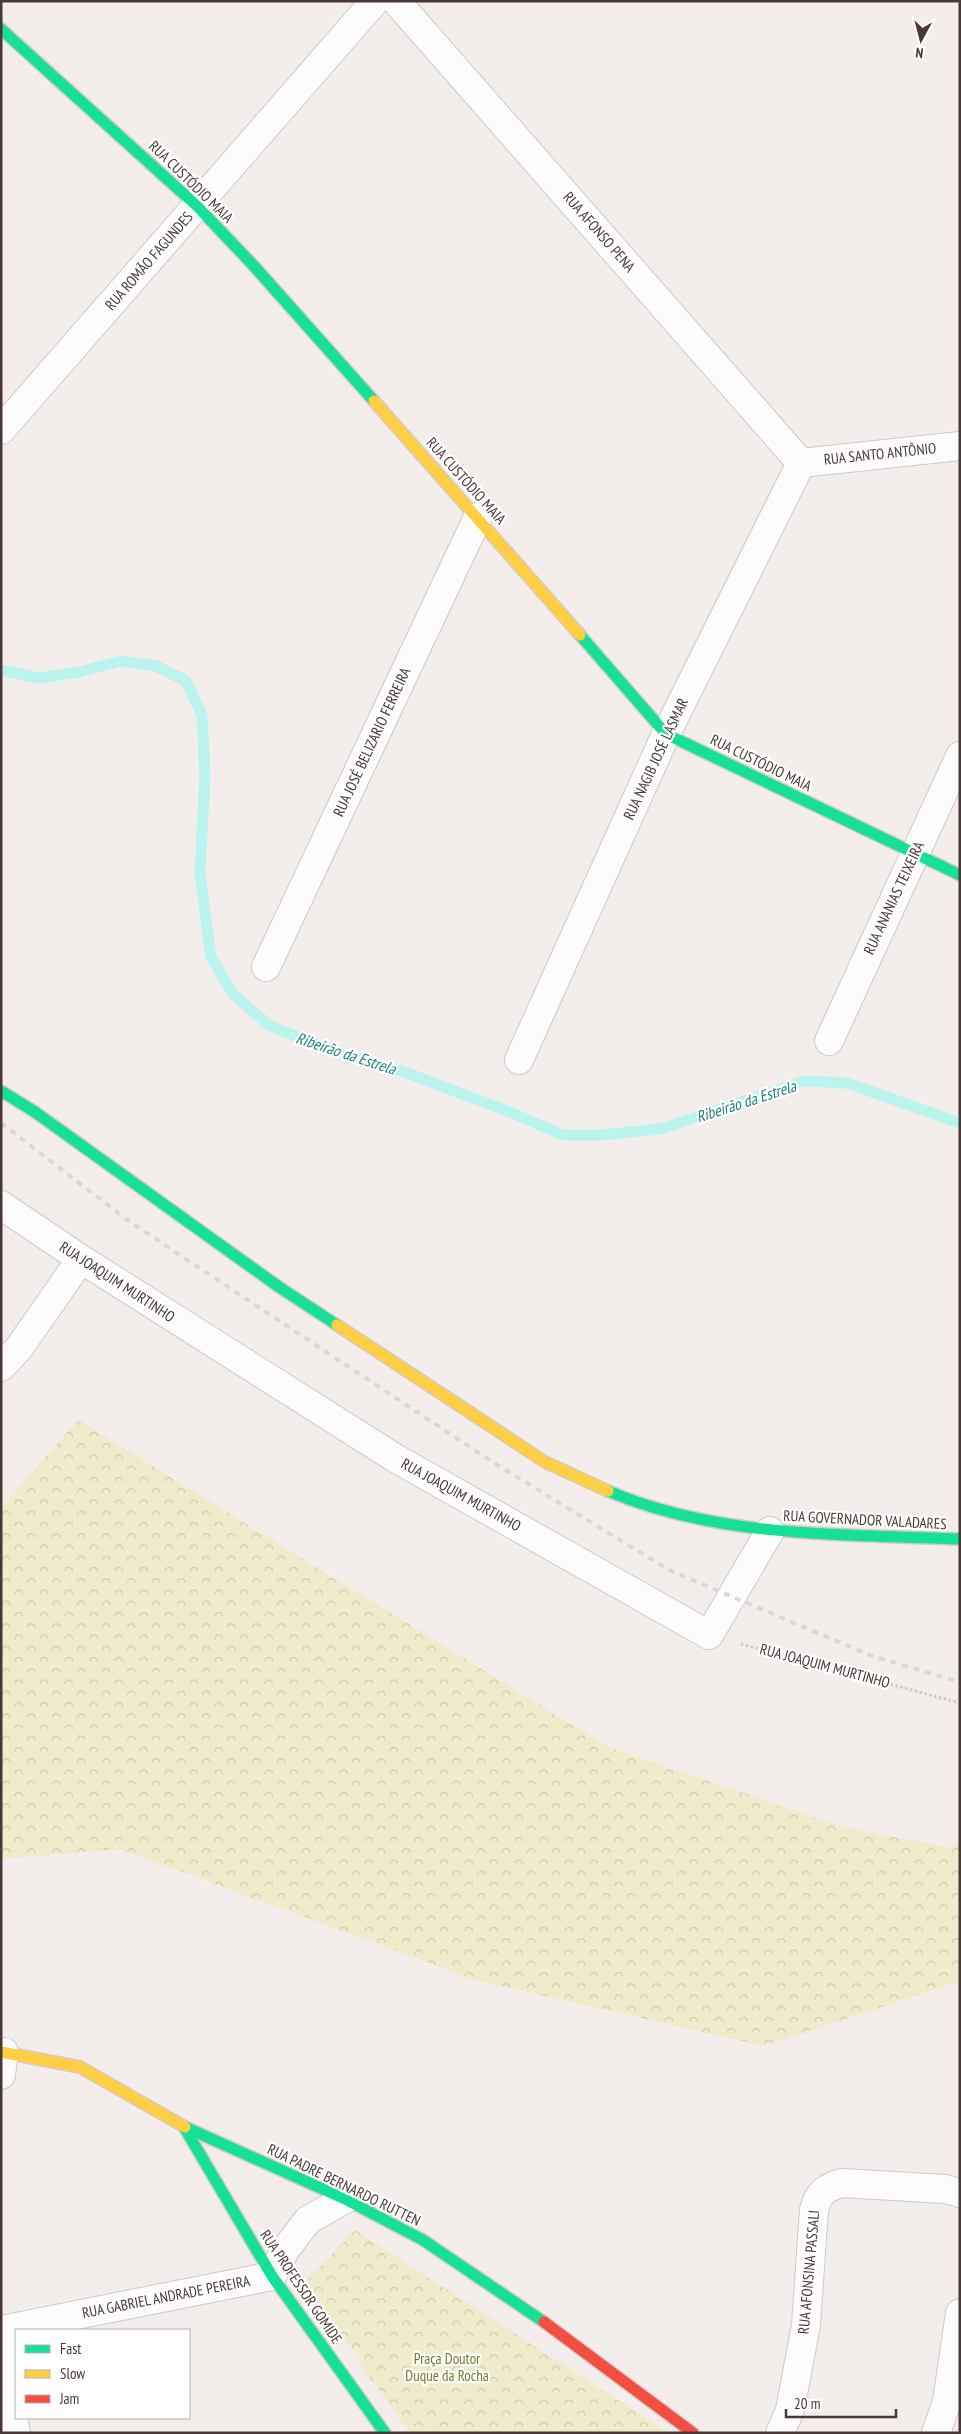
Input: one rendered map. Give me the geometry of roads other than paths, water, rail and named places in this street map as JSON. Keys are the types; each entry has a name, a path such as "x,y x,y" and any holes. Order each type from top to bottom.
{"street":[{"name":"RUA ROMÃO FAGUNDES","path":"5,419 197,206 375,1"},
{"name":"RUA AFONSO PENA","path":"396,1 801,463"},
{"name":"RUA CUSTÓDIO MAIA","path":"1,29 197,206 253,265 478,517 666,734 960,875"},
{"name":"RUA SANTO ANTÔNIO","path":"801,463 960,446"},
{"name":"RUA NAGIB JOSÉ LASMAR","path":"519,1060 666,734 801,463"},
{"name":"RUA JOSÉ BELIZARIO FERREIRA","path":"266,967 478,517"},
{"name":"RUA ANANIAS TEIXEIRA","path":"829,1041 960,756"},
{"path":"1,1091 35,1112 279,1287 545,1462 643,1506 674,1514 770,1531"},
{"name":"RUA JOAQUIM MURTINHO","path":"1,1205 81,1259 395,1458 709,1635 770,1531"},
{"path":"1,1367 18,1348 81,1259"},
{"name":"RUA GOVERNADOR VALADARES","path":"770,1531 960,1539"},
{"name":"RUA PADRE BERNARDO RUTTEN","path":"2,2060 80,2067 184,2128 345,2199 423,2240 565,2336 693,2433"},
{"name":"RUA PROFESSOR GOMIDE","path":"184,2128 272,2276 385,2433"},
{"name":"RUA AFONSINA PASSALI","path":"780,2433 790,2410 804,2334 814,2210 816,2200 822,2192 829,2186 842,2182 945,2189 960,2193"},
{"path":"272,2276 285,2250 308,2220 345,2199"},
{"name":"RUA GABRIEL ANDRADE PEREIRA","path":"1,2330 272,2276"},
{"path":"936,2433 947,2401 960,2313"},
{"path":"1,2344 16,2433"}],"waterway":[{"name":"Ribeirão da Estrela","path":"1,670 39,678 79,672 121,661 156,666 186,681 202,715 205,776 200,874 211,957 233,994 270,1026 341,1054 402,1071 512,1113 563,1135 601,1135 661,1129 804,1081 847,1083 960,1123"}],"railway":[{"path":"1,1123 130,1222 491,1461 669,1570 872,1656 960,1682"}],"park label":[{"name":"Praça Doutor Duque da Rocha","path":"447,2368"}]}
